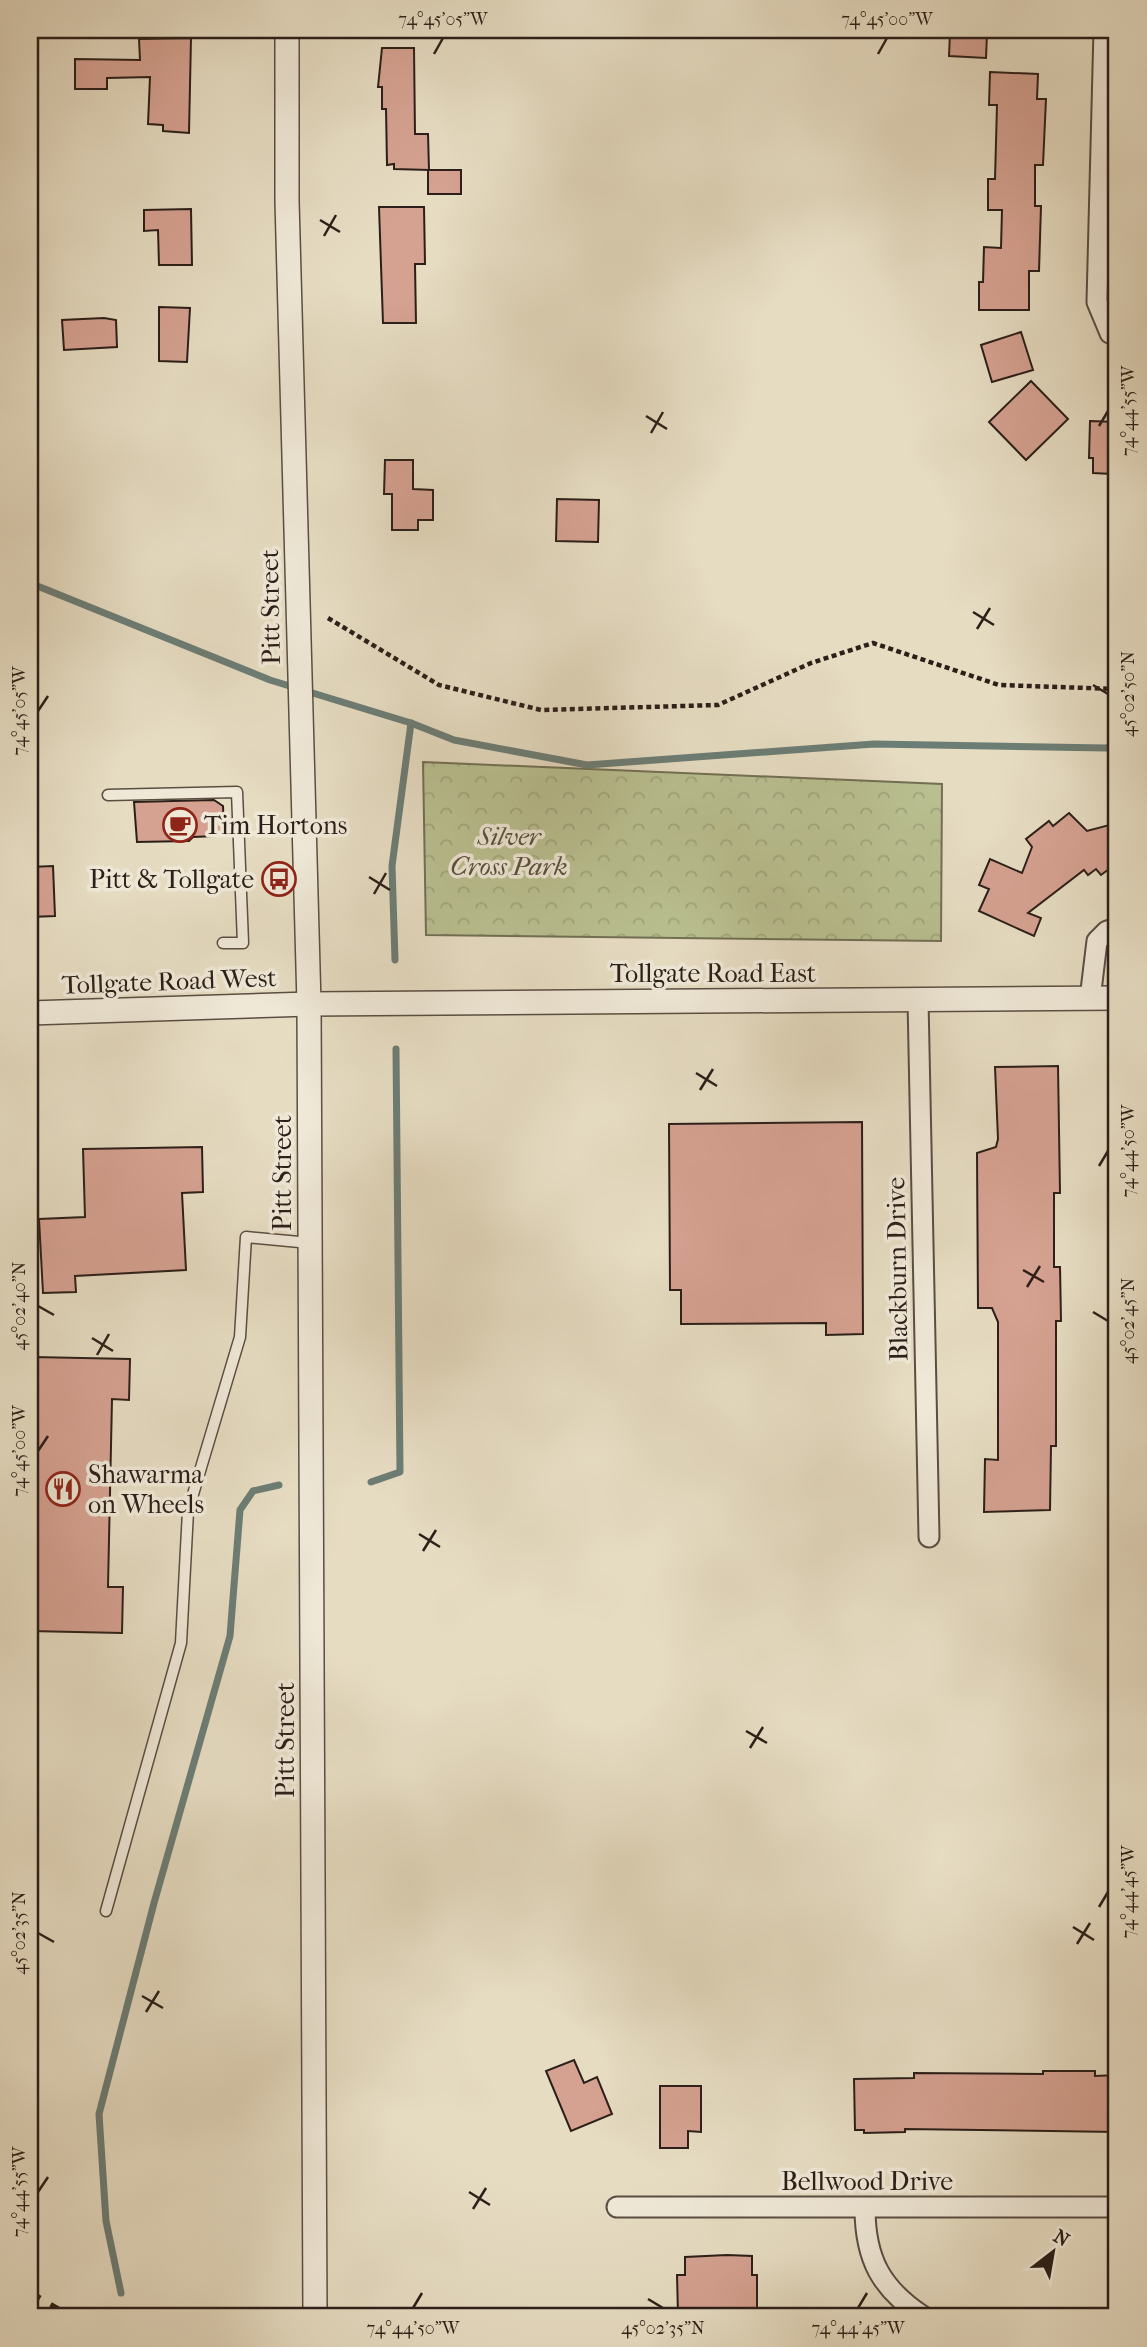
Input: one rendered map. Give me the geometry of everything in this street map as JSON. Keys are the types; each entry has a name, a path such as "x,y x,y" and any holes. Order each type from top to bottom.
{"street":[{"name":"Pitt Street","path":"287,30 287,201 309,1004 315,2317"},
{"path":"1104,30 1097,302 1114,334"},
{"path":"1090,999 1097,941 1117,928"},
{"name":"Tollgate Road East","path":"309,1004 1117,999"},
{"name":"Blackburn Drive","path":"918,1000 929,1536"},
{"name":"Tollgate Road West","path":"30,1013 309,1004"},
{"name":"Bellwood Drive","path":"617,2207 1117,2207"},
{"path":"865,2208 865,2234 883,2284 924,2317"}],"lane":[{"path":"108,795 237,792 243,943 223,943"},
{"path":"106,1911 181,1643 188,1511 240,1337 246,1237 310,1243"}],"path":[{"path":"328,618 439,685 541,710 718,705 811,663 873,643 999,685 1117,689"}],"green space":[{"name":"Silver Cross Park","path":"423,762 942,784 941,941 426,935"}],"building":[{"path":"950,33 987,34 986,58 949,56"},
{"path":"191,38 189,133 163,131 163,125 148,124 150,77 107,78 107,89 75,89 75,59 140,60 139,39"},
{"path":"382,48 414,48 415,134 428,134 429,170 394,169 394,164 387,165 386,109 382,109 382,87 378,87"},
{"path":"990,72 1038,74 1037,99 1046,99 1043,165 1035,165 1035,206 1041,206 1039,271 1029,271 1029,310 979,310 979,282 983,282 984,247 1001,248 1002,210 988,210 988,179 995,179 997,105 989,105"},
{"path":"428,170 461,170 461,194 428,194"},
{"path":"379,207 424,207 425,264 415,264 416,323 383,323"},
{"path":"191,209 192,265 159,265 158,230 144,231 144,210"},
{"path":"159,307 190,308 187,362 159,361"},
{"path":"62,320 116,320 117,347 64,350"},
{"path":"1021,332 1033,370 992,382 981,345"},
{"path":"1031,381 1068,419 1026,460 989,422"},
{"path":"1090,421 1117,422 1117,459 1113,459 1112,474 1093,473 1093,458 1089,458"},
{"path":"385,460 413,460 413,489 433,490 433,520 418,520 418,530 392,530 392,494 384,494"},
{"path":"557,499 599,500 598,542 556,541"},
{"name":"Tim Hortons","path":"214,800 223,806 224,830 216,836 193,837 189,841 137,842 134,802"},
{"path":"1069,813 1087,831 1117,823 1117,863 1101,875 1096,869 1088,875 1084,870 1028,913 1041,918 1034,936 979,911 989,889 979,885 990,859 1022,873 1032,847 1026,839 1049,821 1053,826"},
{"path":"53,866 55,916 30,917 30,867"},
{"path":"1058,1066 1060,1193 1054,1193 1054,1267 1060,1267 1061,1321 1056,1321 1056,1446 1051,1446 1050,1510 984,1512 985,1459 998,1460 998,1322 992,1308 978,1308 977,1153 996,1147 998,1139 995,1067"},
{"path":"862,1122 863,1334 826,1335 826,1323 681,1324 681,1290 670,1290 669,1124"},
{"path":"202,1147 203,1192 182,1193 186,1270 75,1276 76,1292 43,1293 39,1219 85,1217 83,1149"},
{"path":"33,1357 130,1359 129,1400 112,1399 108,1587 123,1587 122,1633 30,1631"},
{"path":"574,2060 584,2083 597,2077 612,2114 571,2131 546,2071"},
{"path":"1043,2071 1095,2071 1095,2076 1117,2075 1117,2132 905,2129 905,2132 864,2133 864,2130 855,2130 854,2079 914,2078 914,2073 1043,2074"},
{"path":"660,2086 701,2086 701,2132 688,2131 688,2148 660,2148"},
{"path":"752,2256 752,2275 757,2275 757,2314 678,2314 677,2275 685,2275 685,2257"}],"waterway":[{"path":"30,583 270,680 411,723 454,740 587,765 874,744 1106,748 1117,745"},
{"path":"395,960 392,866 411,723"},
{"path":"371,1482 400,1472 396,1049"},
{"path":"121,2293 106,2221 99,2114 154,1903 230,1636 240,1510 253,1491 279,1485"}],"railway":[{"path":"30,2292 72,2317"},
{"path":"30,2307 46,2317"}],"place":[{"name":"Tim Hortons","path":"180,825"},
{"name":"Pitt & Tollgate","path":"279,879"},
{"name":"Shawarma on Wheels","path":"63,1489"}]}
